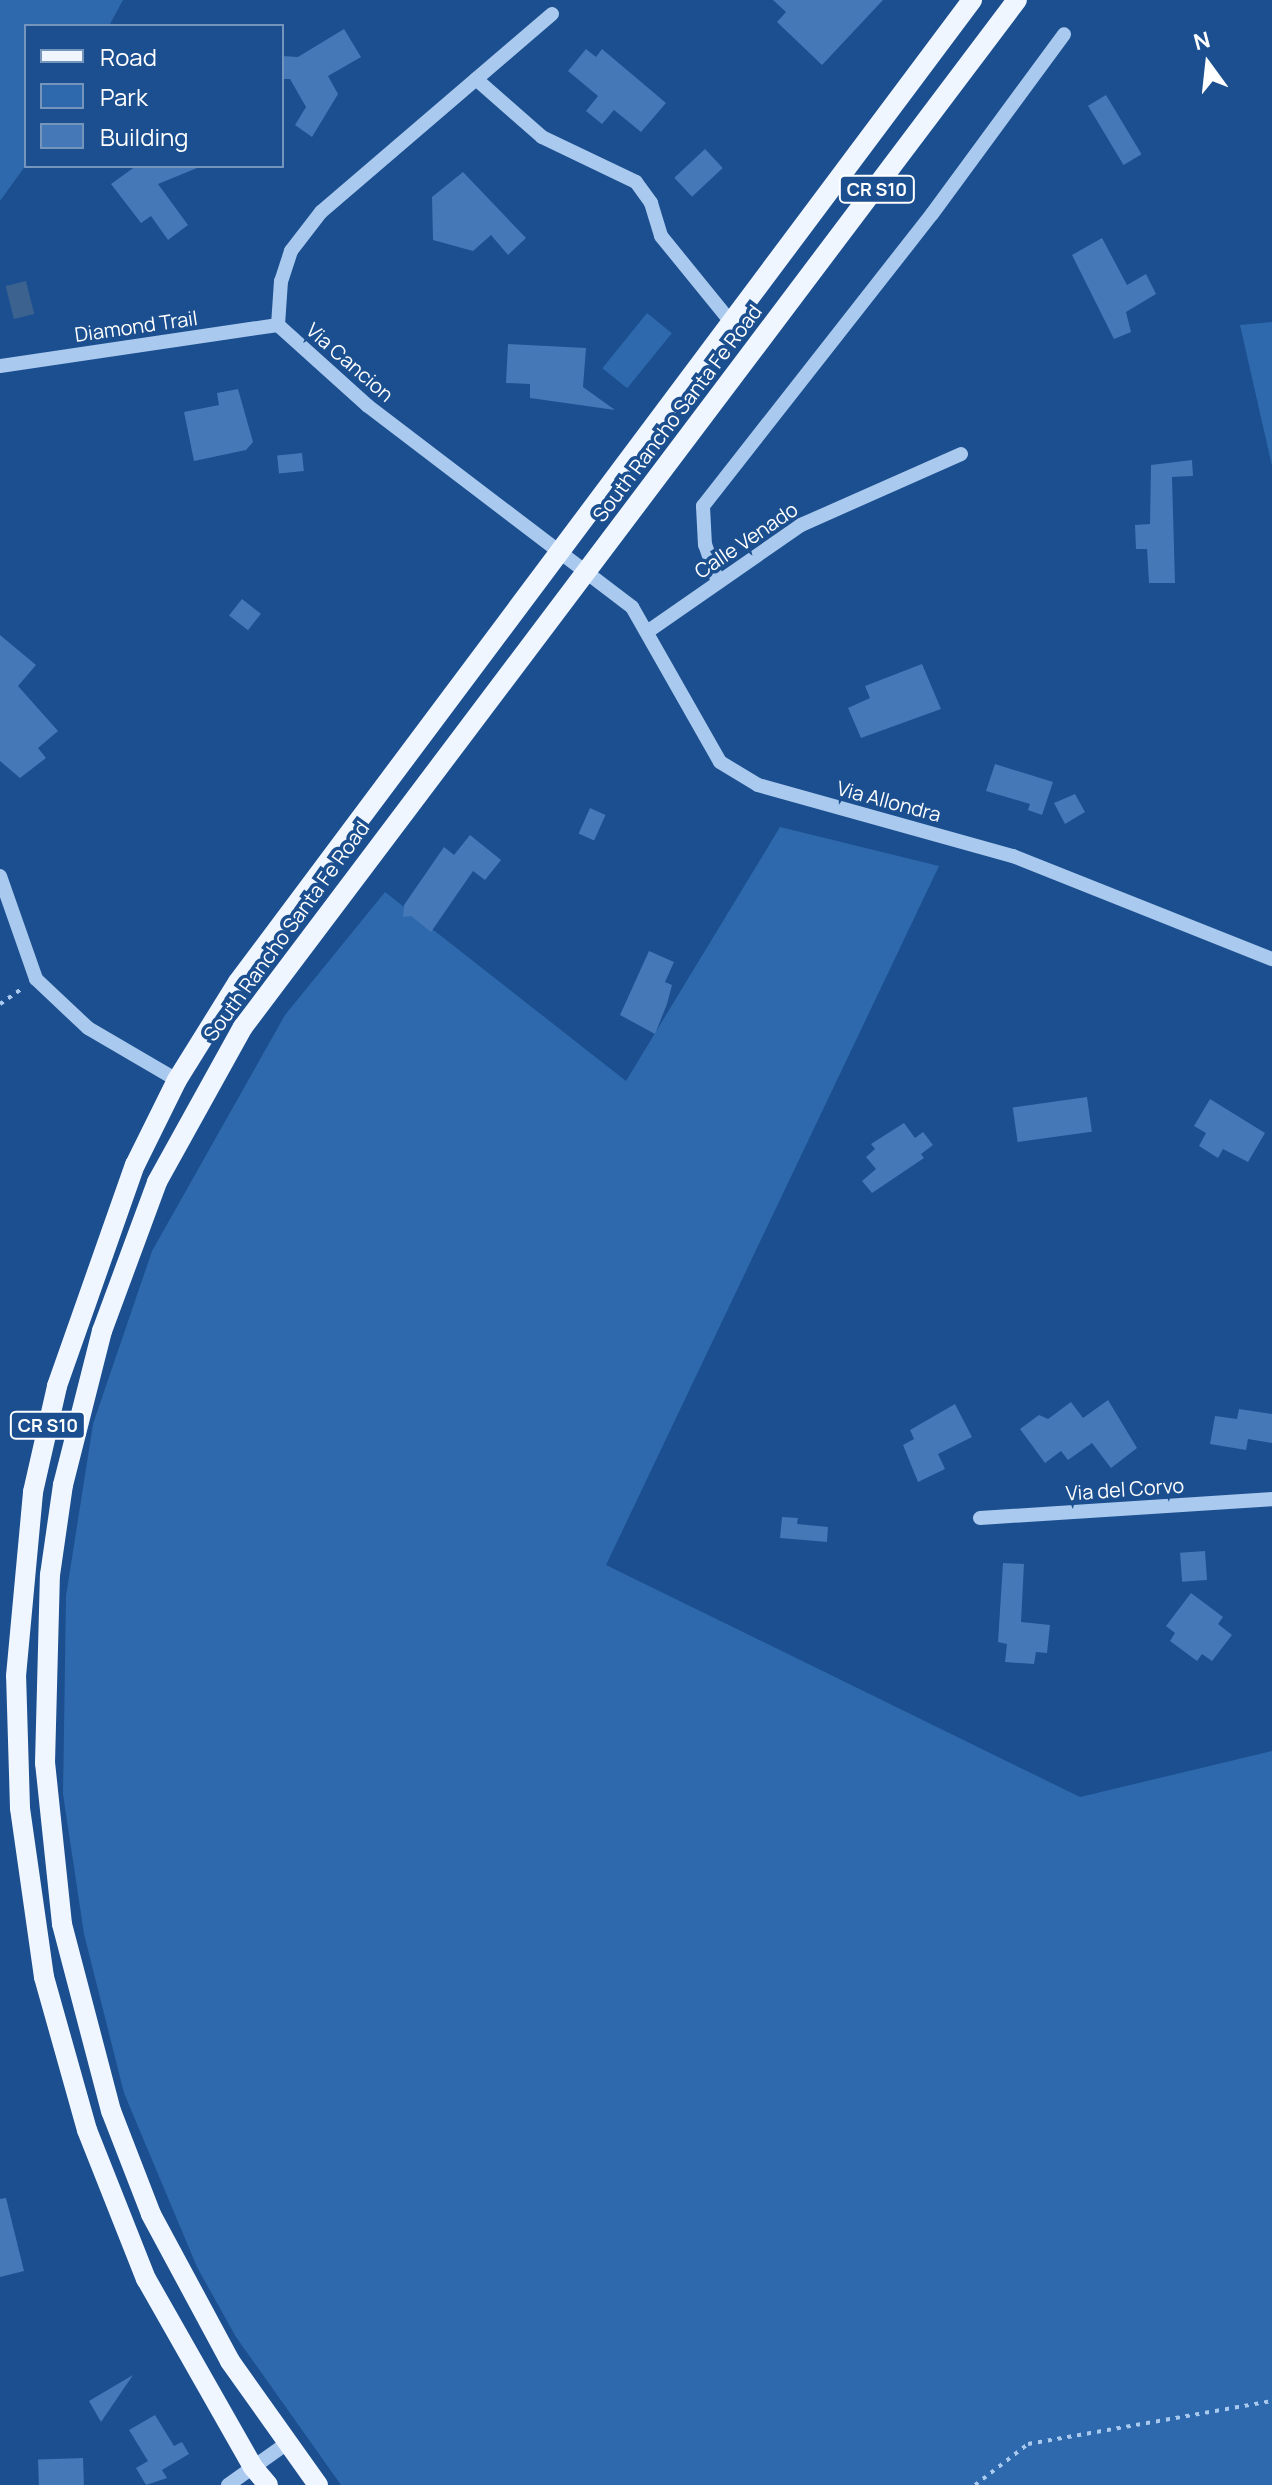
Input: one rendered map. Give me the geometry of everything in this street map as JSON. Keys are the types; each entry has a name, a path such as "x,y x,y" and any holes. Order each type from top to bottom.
{"main road":[{"name":"South Rancho Santa Fe Road","path":"268,2485 253,2467 146,2279 104,2180 70,2079 44,1977 20,1808 16,1676 33,1492 57,1386 96,1263 177,1080 238,982 972,0"},
{"name":"South Rancho Santa Fe Road","path":"318,2485 230,2361 151,2214 111,2111 73,1974 45,1763 50,1575 63,1485 123,1265 157,1182 200,1097 290,959 1017,0"}],"street":[{"name":"Via Cancion","path":"552,14 321,212 291,251 281,281 278,325 368,406 585,571"},
{"path":"718,582 705,545 703,506 932,214 1064,34"},
{"path":"476,79 542,137 636,182 651,203 661,236 731,322"},
{"name":"Diamond Trail","path":"0,366 278,325"},
{"name":"Calle Venado","path":"647,632 801,525 961,454"},
{"name":"Via Allondra","path":"585,571 632,607 720,762 758,785 1013,856 1272,959"},
{"path":"0,876 36,979 88,1028 177,1080"},
{"name":"Via del Corvo","path":"980,1518 1272,1499"},
{"path":"228,2485 286,2444"}],"path":[{"path":"0,1004 36,979"},
{"path":"975,2485 1028,2444 1272,2401"}],"green space":[{"path":"0,0 123,0 110,24 24,24 24,168 0,201"},
{"path":"647,313 672,333 627,388 602,368"},
{"path":"1272,322 1272,466 1240,325"},
{"path":"780,827 939,866 606,1565 1080,1797 1272,1751 1272,2485 341,2485 236,2337 197,2267 124,2093 84,1934 63,1794 66,1596 93,1424 152,1251 285,1015 385,892 626,1081"}],"shaded area":[{"path":"26,281 34,314 14,319 6,286"}],"building":[{"path":"773,0 883,0 822,65 777,22 786,12"},
{"path":"344,29 361,57 328,76 338,94 312,137 295,125 306,107 290,79 284,79 284,56 298,57"},
{"path":"586,49 596,57 602,49 666,103 641,132 614,110 602,124 586,111 598,96 568,71"},
{"path":"1106,95 1142,154 1124,165 1088,106"},
{"path":"705,149 723,168 692,197 674,178"},
{"path":"133,168 197,168 158,184 188,225 168,240 151,216 141,223 111,184"},
{"path":"463,172 526,238 508,255 491,235 473,251 433,240 432,197"},
{"path":"1102,238 1127,285 1146,274 1156,294 1126,312 1131,332 1114,339 1072,255"},
{"path":"508,344 586,348 583,387 615,410 530,398 530,384 506,383"},
{"path":"238,389 253,442 246,450 194,461 184,412 219,405 217,393"},
{"path":"302,453 304,471 279,474 277,456"},
{"path":"1192,460 1193,476 1172,477 1175,583 1149,583 1147,549 1136,549 1135,525 1150,524 1151,465"},
{"path":"242,599 261,614 248,630 229,616"},
{"path":"0,635 36,665 18,686 58,731 38,748 46,758 20,778 0,761"},
{"path":"922,664 941,709 861,738 848,708 870,698 865,686"},
{"path":"995,764 1053,782 1042,815 1028,810 1030,804 986,791"},
{"path":"1075,794 1085,812 1065,824 1054,803"},
{"path":"590,808 606,815 594,840 579,834"},
{"path":"470,835 501,860 485,880 473,871 431,932 411,916 403,917 404,905 444,847 454,855"},
{"path":"649,951 674,962 665,982 672,985 667,1004 655,1034 620,1015"},
{"path":"1087,1097 1092,1132 1018,1142 1013,1107"},
{"path":"1210,1099 1265,1133 1248,1162 1223,1149 1218,1158 1199,1146 1206,1133 1194,1126"},
{"path":"904,1123 915,1138 923,1132 933,1145 921,1154 924,1158 872,1193 862,1181 876,1169 866,1157 875,1149 871,1144"},
{"path":"1108,1400 1137,1448 1111,1468 1092,1443 1068,1460 1061,1451 1045,1463 1020,1429 1039,1415 1048,1419 1071,1402 1083,1418"},
{"path":"955,1404 972,1437 938,1454 945,1469 918,1482 903,1445 914,1439 910,1430"},
{"path":"1239,1409 1272,1414 1272,1443 1248,1439 1246,1450 1210,1444 1215,1416 1237,1419"},
{"path":"782,1517 798,1518 797,1524 828,1527 827,1542 780,1538"},
{"path":"1205,1551 1207,1580 1182,1582 1180,1553"},
{"path":"1003,1563 1024,1564 1021,1622 1050,1625 1047,1653 1036,1652 1034,1664 1005,1662 1007,1644 998,1642"},
{"path":"1191,1593 1223,1617 1218,1624 1232,1635 1212,1661 1202,1654 1197,1661 1170,1641 1175,1633 1166,1626"},
{"path":"6,2198 24,2271 0,2277 0,2199"},
{"path":"133,2375 101,2422 89,2401"},
{"path":"155,2415 174,2446 182,2442 189,2454 162,2470 167,2478 146,2485 136,2468 148,2461 129,2430"},
{"path":"83,2458 84,2485 39,2485 38,2460"}]}
